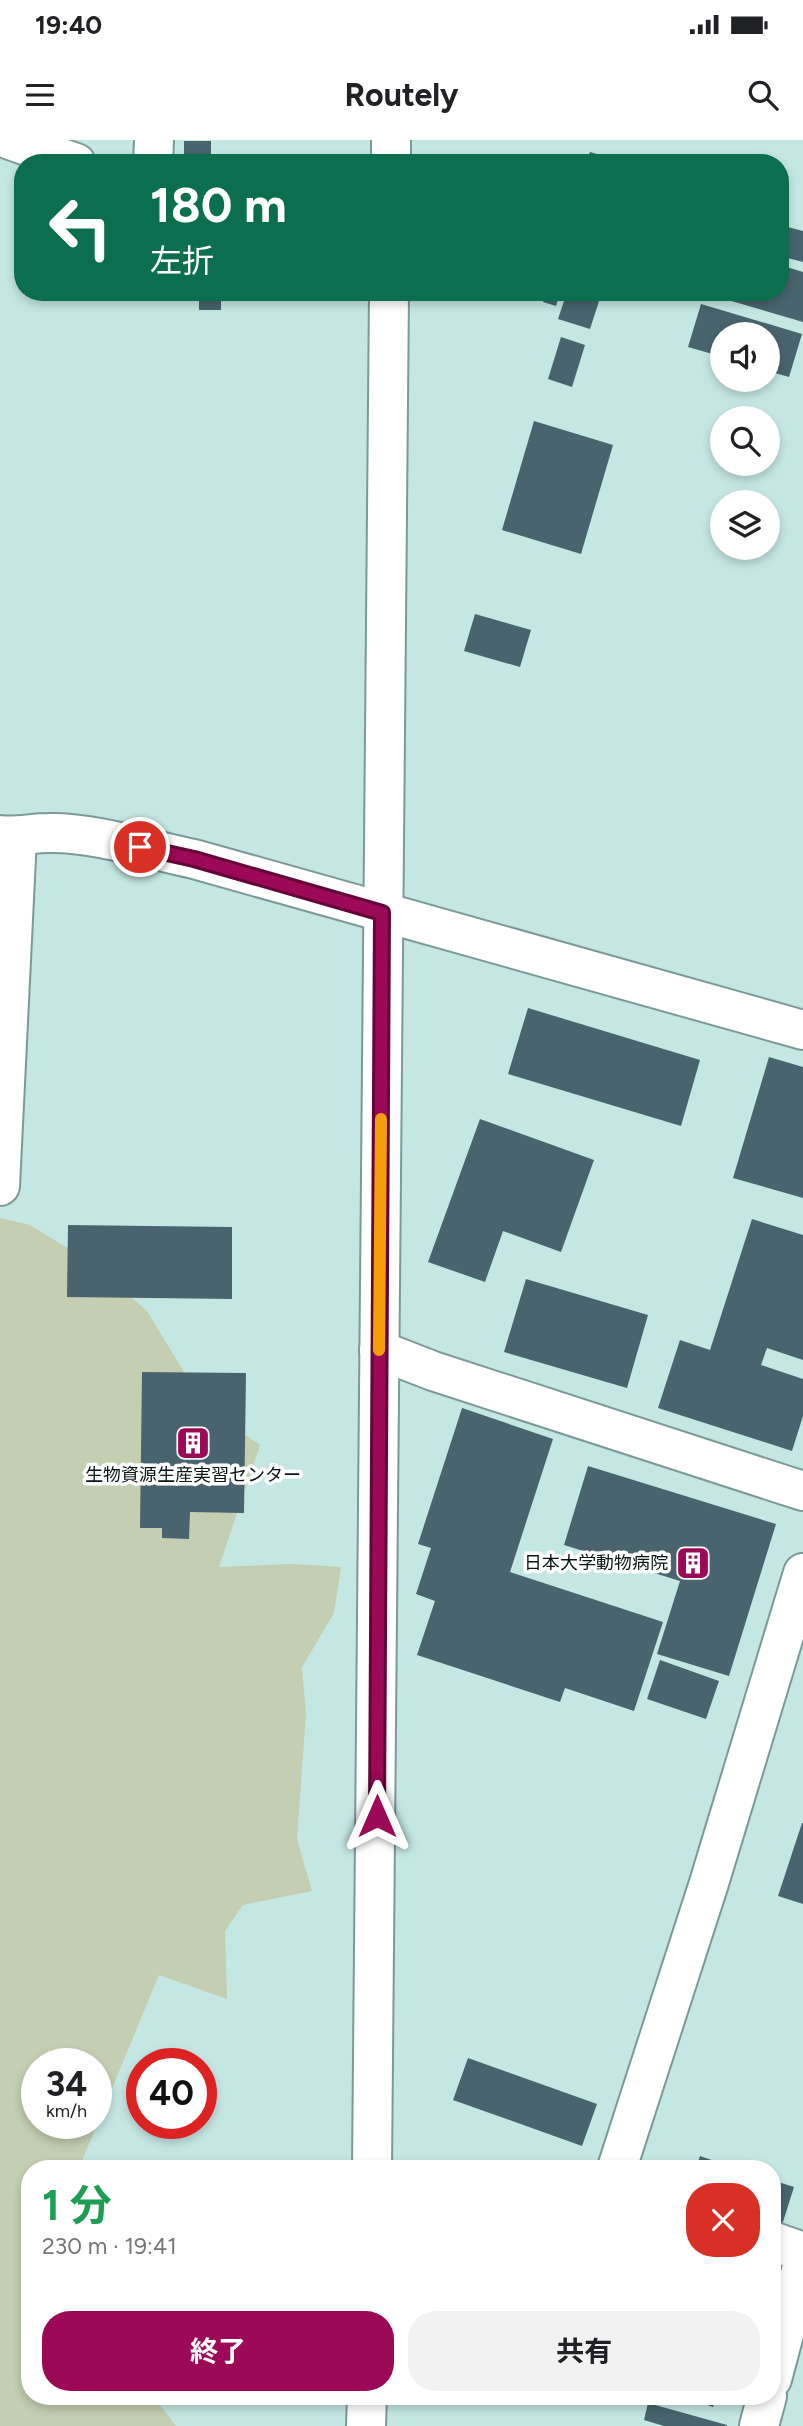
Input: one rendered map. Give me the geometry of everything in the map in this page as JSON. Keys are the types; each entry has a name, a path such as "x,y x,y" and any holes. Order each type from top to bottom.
{"street":[{"path":"10,140 50,154"},
{"path":"372,2160 389,301"},
{"path":"0,1186 8,836 49,833 114,842 194,859 803,1030"},
{"path":"379,1350 433,1371 803,1491"},
{"path":"620,2160 709,1883 803,1573"},
{"path":"781,2244 803,2252"},
{"path":"781,2345 803,2263"},
{"path":"366,2426 367,2405"},
{"path":"759,2426 765,2405"}],"green space":[{"path":"0,1218 30,1225 95,1265 147,1311 204,1405 260,1445 219,1567 292,1564 341,1567 334,1613 302,1667 306,1714 297,1839 312,1891 243,1905 225,1931 227,1999 159,1975 129,2048 126,2048 126,2055 112,2088 112,2048 21,2048 21,2139 91,2139 82,2160 21,2160 21,2405 160,2405 176,2426 0,2426"}],"building":[{"path":"184,141 211,141 211,154 184,154"},
{"path":"789,227 803,231 803,262 789,258"},
{"path":"789,268 803,272 803,322 731,301 789,301"},
{"path":"199,301 221,301 221,310 199,310"},
{"path":"543,301 557,301 556,306"},
{"path":"564,301 599,301 590,329 558,319"},
{"path":"701,304 762,322 710,322 710,353 688,347"},
{"path":"780,327 802,334 789,377 780,374"},
{"path":"561,337 585,345 572,387 548,379"},
{"path":"534,421 613,445 581,554 502,530"},
{"path":"475,614 531,630 520,667 464,651"},
{"path":"528,1008 700,1060 681,1126 508,1074"},
{"path":"769,1057 803,1067 803,1198 733,1178"},
{"path":"480,1119 594,1160 561,1252 503,1231 485,1282 428,1262"},
{"path":"752,1219 803,1235 803,1360 767,1348 761,1365 803,1379 803,1416 792,1451 658,1408 680,1340 710,1350"},
{"path":"68,1225 232,1227 232,1299 67,1297"},
{"path":"526,1279 648,1315 627,1388 504,1352"},
{"name":"生物資源生産実習センター","path":"142,1372 246,1373 244,1513 190,1512 189,1539 162,1538 162,1528 140,1528"},
{"path":"462,1408 553,1439 510,1572 663,1622 634,1711 565,1688 560,1702 417,1655 435,1601 416,1594 431,1548 418,1544"},
{"name":"日本大学動物病院","path":"588,1466 776,1524 729,1676 657,1654 680,1581 564,1545"},
{"path":"660,1660 719,1681 706,1719 647,1699"},
{"path":"803,1823 803,1904 778,1896"},
{"path":"468,2058 597,2104 582,2146 453,2100"},
{"path":"781,2183 794,2187 781,2225"},
{"path":"648,2405 655,2405 727,2426 664,2426 644,2420"}],"slow traffic":[{"path":"379,1350 381,1119"}],"place":[{"name":"生物資源生産実習センター","path":"193,1443"},
{"name":"日本大学動物病院","path":"693,1563"}],"route":[{"path":"140,847 194,859 382,913 377,1816"}]}
